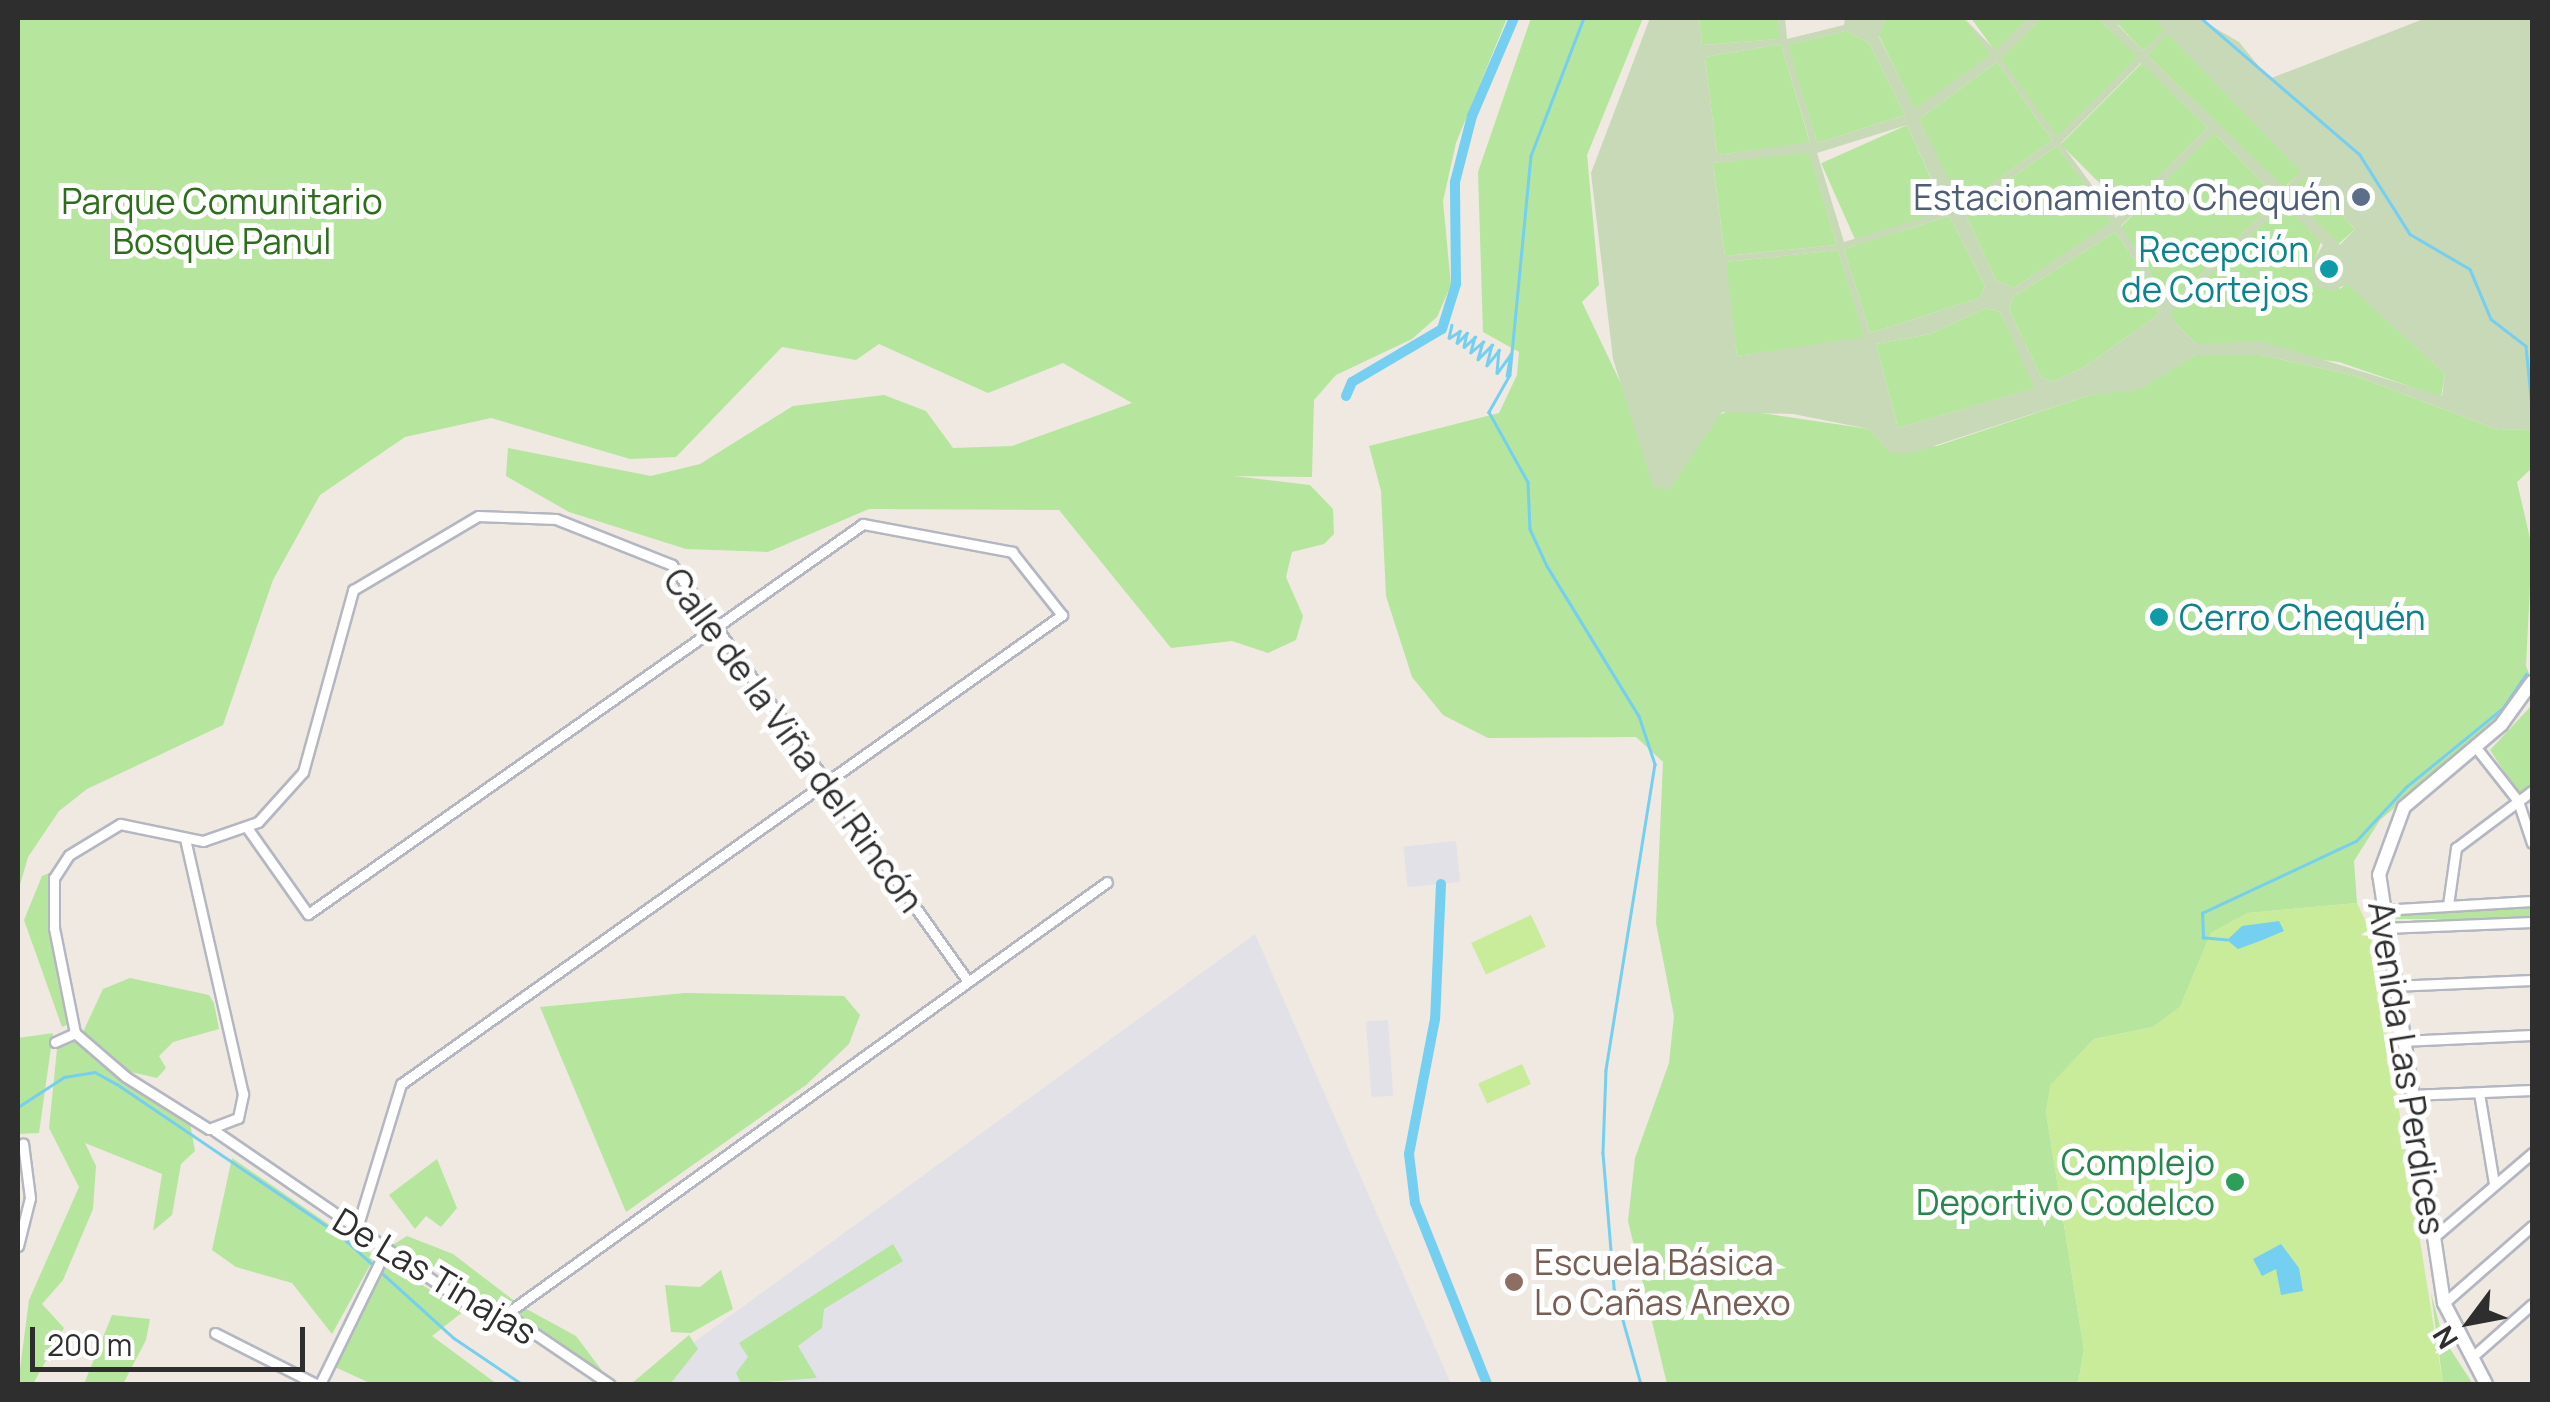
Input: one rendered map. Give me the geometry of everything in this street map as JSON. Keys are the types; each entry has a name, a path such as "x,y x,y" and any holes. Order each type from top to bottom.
{"street":[{"name":"Calle de la Viña del Rincón","path":"248,829 303,772 354,590 466,520 550,518 659,556 714,625 967,980"},
{"path":"55,1042 75,1033 54,928 54,878 78,846 114,826 144,825 209,841 248,829 308,914 714,625 864,524 1012,552 1038,579 1061,612 1058,625 401,1084 356,1231"},
{"name":"Avenida Las Perdices","path":"2486,1384 2468,1360 2444,1303 2392,986 2381,910 2380,862 2397,817 2515,711 2532,682"},
{"path":"2474,746 2518,801 2532,843"},
{"path":"2448,906 2456,848 2532,791"},
{"path":"185,838 243,1094 238,1118 215,1131"},
{"path":"506,1314 1107,882"},
{"path":"2381,910 2532,902"},
{"path":"2384,928 2532,922"},
{"path":"2392,986 2532,980"},
{"name":"De Las Tinajas","path":"75,1033 126,1077 215,1131 356,1231 465,1302 482,1300 506,1314 609,1384"},
{"path":"2401,1040 2532,1035"},
{"path":"2410,1095 2532,1090"},
{"path":"2479,1092 2494,1184"},
{"path":"18,1246 30,1198 23,1143"},
{"path":"2434,1237 2532,1153"},
{"path":"2444,1303 2532,1226"},
{"path":"215,1334 318,1384 386,1249"},
{"path":"2468,1360 2532,1304"}],"shaded area":[{"path":"1456,841 1460,882 1408,887 1403,847"},
{"path":"1255,934 1451,1384 646,1384 642,1380"},
{"path":"1388,1020 1393,1096 1371,1097 1366,1022"}],"green space":[{"name":"Parque Comunitario Bosque Panul","path":"18,18 1507,18 1456,143 1443,201 1451,285 1437,317 1412,339 1336,375 1314,400 1312,477 1234,476 1310,485 1333,509 1334,534 1324,544 1292,552 1286,577 1303,616 1296,640 1268,653 1232,641 1171,648 1059,510 869,509 768,552 686,549 569,512 506,476 508,448 651,476 700,464 793,406 884,395 926,411 953,448 1012,446 1132,403 1063,363 988,393 879,344 856,360 782,347 676,457 630,459 491,418 405,437 320,495 273,580 223,725 87,789 59,811 28,857 18,892"},
{"path":"1531,18 1643,18 1587,155 1599,285 1582,302 1623,388 1691,455 1716,416 1734,409 1869,429 1886,448 1937,446 2090,395 2143,386 2196,355 2261,355 2356,376 2498,430 2532,429 2532,468 2517,482 2532,547 2526,666 2532,681 2510,711 2380,820 2354,861 2357,903 2248,913 2211,933 2180,1007 2153,1027 2094,1039 2051,1085 2046,1112 2084,1350 2078,1384 1667,1384 1628,1221 1635,1158 1669,1063 1674,1016 1656,923 1663,762 1636,737 1488,738 1443,715 1412,677 1386,596 1381,491 1369,446 1499,413 1517,375 1519,352 1483,332 1478,172"},
{"path":"1650,18 1699,18 1702,45 1779,39 1778,18 1785,18 1787,39 1844,25 1845,18 1885,18 1879,37 1915,109 1990,55 1964,18 1995,50 2029,18 2042,18 2001,59 2057,136 2137,57 2098,18 2123,18 2118,25 2143,51 2164,30 2154,18 2198,18 2239,42 2269,79 2426,18 2532,18 2532,429 2498,430 2356,376 2261,355 2196,355 2138,390 2090,395 1912,453 1891,454 1869,429 1793,414 1722,412 1669,490 1653,487 1613,359 1591,173","holes":["1846,31 1869,43 1905,115 1817,143 1788,45","2167,34 2301,171 2285,188 2147,55","1781,44 1810,142 1717,155 1705,57","1997,62 2052,140 1962,205 1919,119","2141,63 2207,128 2116,218 2061,143","1907,125 1946,211 1844,242 1817,153","2214,133 2278,198 2182,293 2164,294 2121,226","2057,146 2111,222 2014,288 1996,280 1964,211","1809,153 1837,245 1725,256 1713,163","2305,176 2355,229 2340,245 2288,193","2284,203 2323,245 2310,266 2316,286 2332,291 2347,284 2445,374 2442,396 2261,341 2196,344 2170,313","1949,216 1985,286 1980,298 1870,333 1844,249","2115,232 2159,294 2158,315 2086,366 2053,382 2041,377 2009,310 2013,297","1838,250 1864,337 1737,356 1726,262","1986,308 2000,312 2034,388 1898,428 1876,344 1930,334"]},
{"path":"1699,18 1778,18 1780,39 1702,45"},
{"path":"1885,18 1964,18 1991,55 1915,110 1879,36"},
{"path":"1971,18 2029,18 1995,51"},
{"path":"2042,18 2098,18 2138,57 2057,137 2000,59"},
{"path":"2123,18 2154,18 2165,30 2143,51 2118,24"},
{"path":"1846,31 1869,43 1905,115 1817,143 1787,45"},
{"path":"2167,33 2302,171 2284,188 2147,55"},
{"path":"1781,44 1810,143 1717,155 1705,57"},
{"path":"1997,62 2052,140 1961,206 1919,119"},
{"path":"2142,63 2207,128 2126,209 2061,144"},
{"path":"1907,125 1945,211 1859,249 1821,163"},
{"path":"2213,132 2278,198 2182,293 2164,294 2121,227"},
{"path":"2057,146 2112,222 2014,288 1996,280 1964,211"},
{"path":"1809,152 1837,245 1725,256 1713,163"},
{"path":"2306,175 2355,229 2336,246 2287,192"},
{"path":"2284,203 2321,242 2315,258 2340,289 2347,283 2445,374 2441,397 2339,362 2196,344 2177,325 2169,313"},
{"path":"1949,216 1985,286 1980,298 1870,333 1844,249"},
{"path":"2115,232 2159,294 2158,315 2086,366 2053,382 2041,377 2009,310 2013,297"},
{"path":"1838,250 1865,338 1737,356 1725,262"},
{"path":"1986,308 2000,312 2035,388 1898,428 1876,344 1930,334"},
{"path":"2532,705 2532,789 2527,793 2516,790 2490,750"},
{"path":"57,870 53,937 76,1021 62,1027 24,920 42,876"},
{"name":"Complejo Deportivo Codelco","path":"2357,903 2370,930 2443,1384 2078,1384 2084,1350 2046,1112 2050,1085 2094,1039 2153,1027 2180,1007 2211,933 2248,913"},
{"path":"2395,903 2532,903 2532,919 2395,919"},
{"path":"1531,915 1546,947 1486,975 1471,943"},
{"path":"130,978 209,995 214,1003 219,1029 173,1042 159,1056 166,1068 157,1078 127,1071 83,1032 103,989"},
{"path":"685,993 844,996 860,1015 849,1044 806,1085 626,1212 540,1007"},
{"path":"53,1033 39,1133 18,1134 18,1038"},
{"path":"74,1036 190,1123 195,1151 181,1164 172,1215 153,1231 162,1174 85,1143 96,1166 93,1209 63,1280 42,1304 64,1328 33,1384 18,1384 29,1300 79,1187 49,1128 57,1049"},
{"path":"1522,1064 1531,1084 1487,1104 1478,1084"},
{"path":"232,1158 375,1256 332,1334 292,1283 236,1267 212,1250"},
{"path":"437,1159 457,1208 441,1227 426,1216 415,1229 389,1195"},
{"path":"407,1236 453,1254 521,1306 576,1336 612,1384 596,1384 429,1264 413,1269 395,1259 391,1246"},
{"path":"893,1244 903,1261 824,1309 822,1328 798,1346 817,1378 741,1384 736,1373 748,1357 739,1343"},
{"path":"387,1263 464,1311 432,1336 497,1384 372,1384 335,1367"},
{"path":"721,1270 733,1309 691,1333 671,1332 665,1285 700,1287"},
{"path":"2431,1293 2443,1338 2473,1384 2443,1384"},
{"path":"112,1315 150,1319 146,1340 123,1384 84,1384"},
{"path":"689,1335 698,1349 670,1384 631,1384"}],"water":[{"path":"2279,921 2284,931 2260,941 2238,949 2227,940 2242,926"},
{"path":"2281,1244 2299,1268 2303,1291 2281,1295 2276,1269 2262,1276 2253,1259"}],"waterway":[{"path":"1346,396 1352,382 1442,329 1456,284 1455,182 1472,116 1514,18"},
{"path":"1584,18 1531,156 1510,375 1489,412 1528,482 1530,529 1547,566 1639,716 1655,764 1606,1070 1603,1153 1614,1288 1641,1384"},
{"path":"2201,18 2360,155 2410,234 2470,269 2491,319 2526,346 2532,407"},
{"path":"1452,325 1449,338 1460,331 1457,343 1467,333 1464,347 1475,337 1471,352 1483,342 1478,359 1492,345 1487,365 1499,350 1497,373 1511,354 1507,376"},
{"path":"2532,427 2532,453"},
{"path":"2227,940 2203,938 2202,913 2356,841 2406,787 2503,708 2526,674"},
{"path":"1441,884 1435,1019 1409,1154 1415,1203 1487,1384"},
{"path":"18,1107 64,1077 95,1072 117,1084 340,1235 454,1338 522,1384"}],"place":[{"name":"Estacionamiento Chequén","path":"2361,197"},
{"name":"Recepción de Cortejos","path":"2329,269"},
{"name":"Cerro Chequén","path":"2159,617"},
{"name":"Complejo Deportivo Codelco","path":"2235,1182"},
{"name":"Escuela Básica Lo Cañas Anexo","path":"1514,1282"}]}
